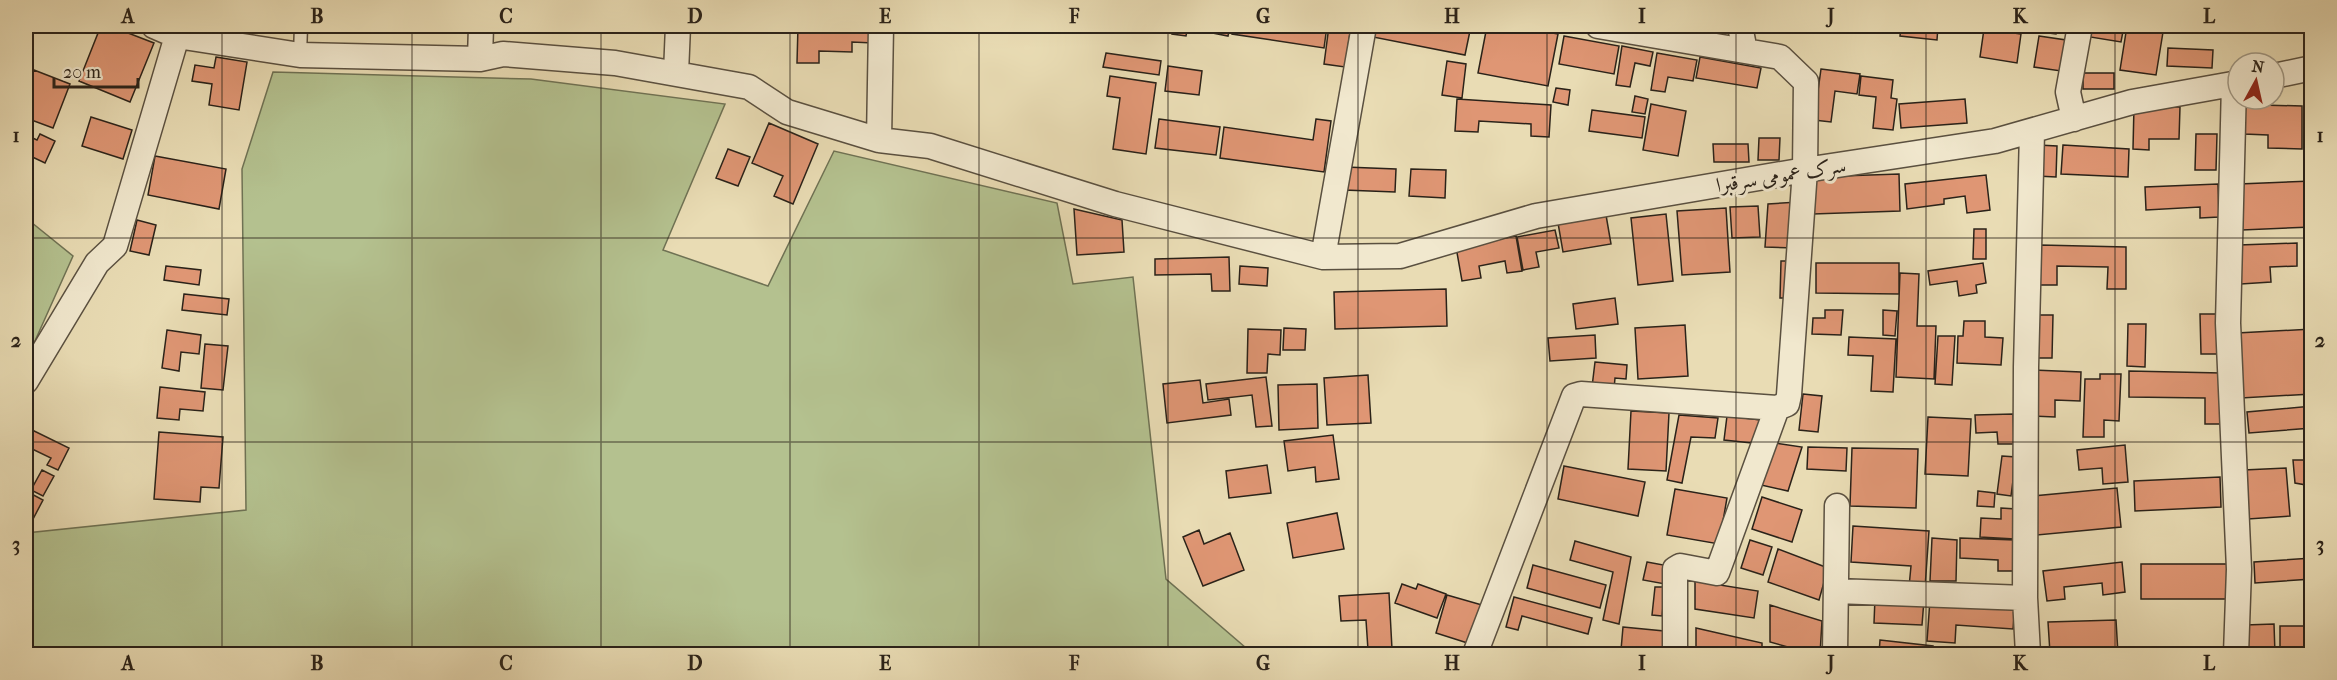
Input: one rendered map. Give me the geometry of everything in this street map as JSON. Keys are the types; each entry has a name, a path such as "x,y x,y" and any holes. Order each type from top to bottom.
{"street":[{"name":"سرک عمومی سرقبرا","path":"154,26 177,36 300,55 480,59 503,54 615,63 748,87 787,112 879,140 930,146 1115,204 1323,257 1400,256 1536,216 1805,170 1995,141 2132,102 2226,86"},
{"path":"480,59 481,26"},
{"path":"675,74 678,26"},
{"path":"879,140 881,26"},
{"path":"1323,257 1364,26"},
{"path":"1475,654 1575,396 1581,394 1777,408 1787,404 1790,395 1805,170 1806,82 1780,57 1598,26"},
{"path":"1740,26 1745,51"},
{"path":"2074,119 2068,93 2080,26"},
{"path":"26,381 97,263 115,246 177,36"},
{"path":"2286,73 2312,68"},
{"path":"2235,111 2228,323 2239,569 2236,654"},
{"path":"2028,654 2025,598 2025,367 2032,132"},
{"path":"1675,654 1675,569 1680,566 1717,573 1777,408"},
{"path":"1835,654 1837,506"},
{"path":"1836,591 2025,598"}],"lane":[{"path":"300,55 301,26"}],"green space":[{"path":"273,72 531,79 725,104 663,250 768,286 834,151 1057,203 1073,284 1133,277 1166,579 1253,654 26,654 26,533 246,510 242,169"},
{"path":"26,218 73,256 26,361"}],"building":[{"path":"96,26 110,26 154,43 130,102 79,81 98,33 94,31"},
{"path":"393,26 414,26 414,31 393,32"},
{"path":"428,26 466,26 465,29"},
{"path":"697,26 740,26 739,30 697,28"},
{"path":"798,26 874,26 873,43 852,42 852,52 819,51 819,63 797,63"},
{"path":"940,26 970,26 970,31 940,28"},
{"path":"1173,26 1188,26 1186,36 1172,34"},
{"path":"1203,26 1230,26 1228,36 1202,31"},
{"path":"1233,26 1327,26 1324,48 1232,34"},
{"path":"1329,26 1351,26 1345,67 1324,64"},
{"path":"1376,26 1471,26 1465,55 1373,37"},
{"path":"1487,26 1515,26 1558,34 1548,86 1478,73"},
{"path":"1901,26 1938,26 1937,40 1900,36"},
{"path":"1993,26 2057,26 2056,34"},
{"path":"2086,26 2124,26 2121,42 2084,36"},
{"path":"2127,26 2164,26 2156,75 2120,70"},
{"path":"2173,26 2192,26 2191,32 2172,29"},
{"path":"1984,29 2021,34 2017,63 1980,57"},
{"path":"1564,36 1619,46 1614,74 1559,64"},
{"path":"2039,36 2066,40 2061,71 2034,67"},
{"path":"1622,46 1653,52 1650,66 1635,63 1630,87 1616,85"},
{"path":"2168,48 2213,50 2212,68 2167,66"},
{"path":"1106,53 1161,61 1159,75 1103,67"},
{"path":"1657,53 1697,60 1693,81 1668,77 1665,92 1651,90"},
{"path":"216,57 247,62 239,110 209,105 212,84 192,81 195,65 214,68"},
{"path":"1700,57 1761,68 1757,88 1696,78"},
{"path":"1447,61 1466,64 1462,98 1442,95"},
{"path":"1168,66 1202,71 1199,95 1165,91"},
{"path":"1821,69 1860,74 1857,94 1835,91 1831,122 1814,120"},
{"path":"34,70 70,84 53,128 26,118 26,92"},
{"path":"2083,73 2114,73 2114,89 2083,89"},
{"path":"1110,76 1156,83 1146,154 1113,149 1120,98 1107,96"},
{"path":"1861,76 1893,80 1891,98 1897,99 1893,130 1873,128 1876,97 1859,95"},
{"path":"1556,88 1570,90 1568,105 1553,102"},
{"path":"1635,96 1648,99 1645,114 1632,112"},
{"path":"1457,99 1551,105 1549,137 1531,136 1531,124 1479,121 1478,132 1455,131"},
{"path":"1965,99 1967,123 1901,128 1899,104"},
{"path":"1651,104 1686,111 1678,156 1643,150"},
{"path":"2134,106 2180,107 2179,139 2149,139 2149,150 2133,149"},
{"path":"2286,106 2302,106 2302,149 2268,148 2268,135 2244,134 2244,111 2286,111"},
{"path":"1592,110 1645,117 1642,138 1589,131"},
{"path":"91,117 132,130 123,159 82,146"},
{"path":"1159,119 1220,127 1216,155 1155,148"},
{"path":"1316,119 1331,121 1324,172 1220,158 1224,127 1313,140"},
{"path":"769,123 818,144 793,204 774,196 783,176 752,163"},
{"path":"40,134 55,141 45,163 26,154 26,135 37,140"},
{"path":"2196,134 2217,134 2216,170 2195,170"},
{"path":"1759,138 1780,138 1779,160 1758,160"},
{"path":"1713,144 1748,144 1749,162 1714,162"},
{"path":"2038,145 2057,146 2056,177 2037,176"},
{"path":"2063,145 2129,149 2128,177 2061,174"},
{"path":"728,149 750,157 738,186 716,178"},
{"path":"155,156 226,169 219,209 148,195"},
{"path":"1345,167 1396,169 1395,192 1344,190"},
{"path":"1411,169 1446,170 1445,198 1409,196"},
{"path":"1899,174 1900,211 1813,214 1812,177"},
{"path":"1986,175 1990,210 1967,213 1965,196 1944,199 1944,204 1907,209 1905,184"},
{"path":"2312,181 2312,227 2242,230 2239,184"},
{"path":"2218,184 2219,217 2200,218 2200,207 2146,210 2145,187"},
{"path":"1798,202 1795,248 1765,247 1768,204"},
{"path":"1758,206 1760,237 1732,238 1730,207"},
{"path":"1726,208 1730,272 1682,275 1677,211"},
{"path":"1074,209 1122,220 1124,252 1077,255"},
{"path":"1666,214 1673,281 1638,285 1631,218"},
{"path":"1606,215 1611,244 1563,252 1558,223"},
{"path":"137,220 156,225 149,255 130,251"},
{"path":"1974,229 1986,229 1986,259 1973,259"},
{"path":"1555,230 1559,248 1536,252 1539,267 1523,270 1517,237"},
{"path":"1516,236 1522,271 1507,273 1505,261 1479,266 1481,278 1462,281 1456,247"},
{"path":"2297,243 2297,266 2270,267 2271,282 2241,284 2239,245"},
{"path":"2040,245 2126,247 2126,289 2107,289 2108,267 2057,266 2057,285 2039,285"},
{"path":"1229,257 1230,291 1212,291 1211,274 1155,275 1155,259"},
{"path":"1781,261 1795,261 1793,298 1780,298"},
{"path":"1816,263 1899,263 1899,294 1816,293"},
{"path":"1983,263 1986,283 1976,285 1977,293 1959,296 1957,281 1930,285 1928,271"},
{"path":"166,266 201,270 199,285 164,280"},
{"path":"1240,266 1268,268 1267,286 1239,284"},
{"path":"1900,273 1919,274 1917,326 1936,326 1934,379 1896,377"},
{"path":"1446,289 1447,326 1335,329 1334,292"},
{"path":"184,294 229,299 227,315 182,310"},
{"path":"1615,298 1618,324 1576,329 1573,304"},
{"path":"1825,310 1843,310 1841,335 1812,334 1813,318 1825,318"},
{"path":"1883,310 1897,311 1895,336 1883,335"},
{"path":"2200,314 2222,314 2223,354 2201,354"},
{"path":"2037,315 2053,315 2052,358 2037,358"},
{"path":"1964,321 1985,321 1985,337 2003,338 2001,365 1957,363 1958,336 1963,336"},
{"path":"2128,324 2146,324 2145,367 2127,366"},
{"path":"1685,325 1688,376 1638,379 1635,328"},
{"path":"1284,328 1306,329 1305,350 1283,350"},
{"path":"1248,329 1281,330 1280,355 1268,354 1267,373 1247,373"},
{"path":"2312,329 2312,394 2241,398 2237,333"},
{"path":"167,330 201,335 199,354 181,352 179,371 162,368"},
{"path":"1595,335 1596,358 1550,361 1548,338"},
{"path":"1938,336 1955,336 1952,385 1935,384"},
{"path":"1849,337 1896,339 1893,392 1871,391 1873,356 1848,355"},
{"path":"205,344 228,346 223,390 201,388"},
{"path":"1595,362 1627,365 1626,379 1615,378 1614,389 1592,387"},
{"path":"2033,370 2081,372 2080,401 2055,400 2055,417 2032,416"},
{"path":"2129,371 2221,373 2221,424 2205,424 2205,398 2129,397"},
{"path":"2100,374 2121,374 2119,421 2104,420 2104,437 2083,437 2085,379 2100,379"},
{"path":"1368,375 1371,423 1327,425 1324,378"},
{"path":"1266,377 1272,426 1256,427 1252,395 1208,400 1206,384"},
{"path":"1200,380 1203,403 1229,399 1231,415 1167,423 1163,384"},
{"path":"1317,384 1318,428 1279,430 1278,385"},
{"path":"160,387 205,392 203,411 180,409 179,420 157,418"},
{"path":"1803,394 1822,396 1818,432 1799,430"},
{"path":"2312,406 2312,428 2249,433 2247,412"},
{"path":"1631,411 1669,413 1666,471 1628,469"},
{"path":"2013,414 2014,444 1998,444 1997,432 1976,433 1975,415"},
{"path":"1679,415 1718,418 1715,438 1691,437 1682,483 1667,480"},
{"path":"1727,416 1769,421 1761,444 1724,440"},
{"path":"1928,417 1971,419 1968,476 1925,474"},
{"path":"26,427 69,448 58,470 47,465 51,458 26,446"},
{"path":"159,432 223,437 219,488 201,487 200,502 154,499"},
{"path":"1333,435 1339,479 1316,482 1315,467 1288,471 1284,441"},
{"path":"1775,443 1802,447 1788,491 1761,485"},
{"path":"2125,445 2128,482 2103,484 2102,468 2079,470 2077,450"},
{"path":"1808,447 1847,448 1846,471 1807,469"},
{"path":"1852,448 1918,449 1916,508 1850,506"},
{"path":"2002,456 2016,457 2011,496 1997,494"},
{"path":"2293,460 2312,460 2312,486 2295,483"},
{"path":"1267,465 1271,493 1229,498 1226,471"},
{"path":"1564,466 1645,482 1638,516 1558,499"},
{"path":"2286,468 2290,516 2248,519 2244,470"},
{"path":"42,470 54,476 43,496 31,490"},
{"path":"2220,477 2221,507 2135,511 2134,481"},
{"path":"2117,488 2121,527 2037,535 2033,496"},
{"path":"1675,489 1727,498 1719,544 1667,535"},
{"path":"26,491 43,500 32,521 26,518"},
{"path":"1978,491 1995,493 1994,507 1977,506"},
{"path":"1762,497 1802,510 1792,542 1752,529"},
{"path":"2001,508 2016,509 2015,539 1980,537 1981,518 2001,519"},
{"path":"2304,509 2312,509 2312,549 2306,550"},
{"path":"1337,513 1344,549 1293,558 1287,523"},
{"path":"1853,526 1929,531 1925,588 1909,587 1911,566 1851,562"},
{"path":"1199,530 1204,544 1230,533 1244,570 1203,586 1183,537"},
{"path":"1932,538 1957,540 1956,581 1930,581"},
{"path":"1960,538 2015,540 2014,571 1998,571 1998,560 1960,558"},
{"path":"1750,540 1772,547 1763,575 1741,568"},
{"path":"1575,541 1631,557 1619,624 1603,620 1613,572 1570,560"},
{"path":"1778,549 1828,568 1819,600 1768,582"},
{"path":"2312,558 2312,579 2255,583 2254,562"},
{"path":"1647,562 1669,566 1665,584 1643,580"},
{"path":"2122,562 2125,592 2103,595 2102,583 2064,587 2065,599 2047,601 2043,571"},
{"path":"2141,564 2230,564 2230,599 2141,599"},
{"path":"1533,565 1606,585 1600,608 1527,588"},
{"path":"1695,581 1758,591 1754,618 1695,609"},
{"path":"1402,584 1416,589 1418,584 1446,594 1437,618 1395,603"},
{"path":"1655,587 1665,587 1662,616 1652,615"},
{"path":"1389,593 1392,649 1368,650 1366,620 1341,621 1339,596"},
{"path":"1447,595 1489,607 1477,646 1436,633"},
{"path":"1514,597 1592,618 1588,634 1522,616 1518,630 1506,627"},
{"path":"1875,598 1924,600 1922,625 1874,623"},
{"path":"1930,600 2015,606 2013,629 1956,625 1955,643 1927,641"},
{"path":"1770,605 1822,621 1820,654 1770,642"},
{"path":"2116,620 2118,654 2050,653 2048,622"},
{"path":"2274,624 2275,654 2246,654 2245,625"},
{"path":"2280,626 2304,626 2304,654 2280,654"},
{"path":"1623,627 1664,631 1662,654 1621,650"},
{"path":"1696,628 1762,643 1762,654 1696,654"},
{"path":"1880,640 1933,646 1932,654 1879,654"},
{"path":"1493,648 1524,654 1492,654"}]}
